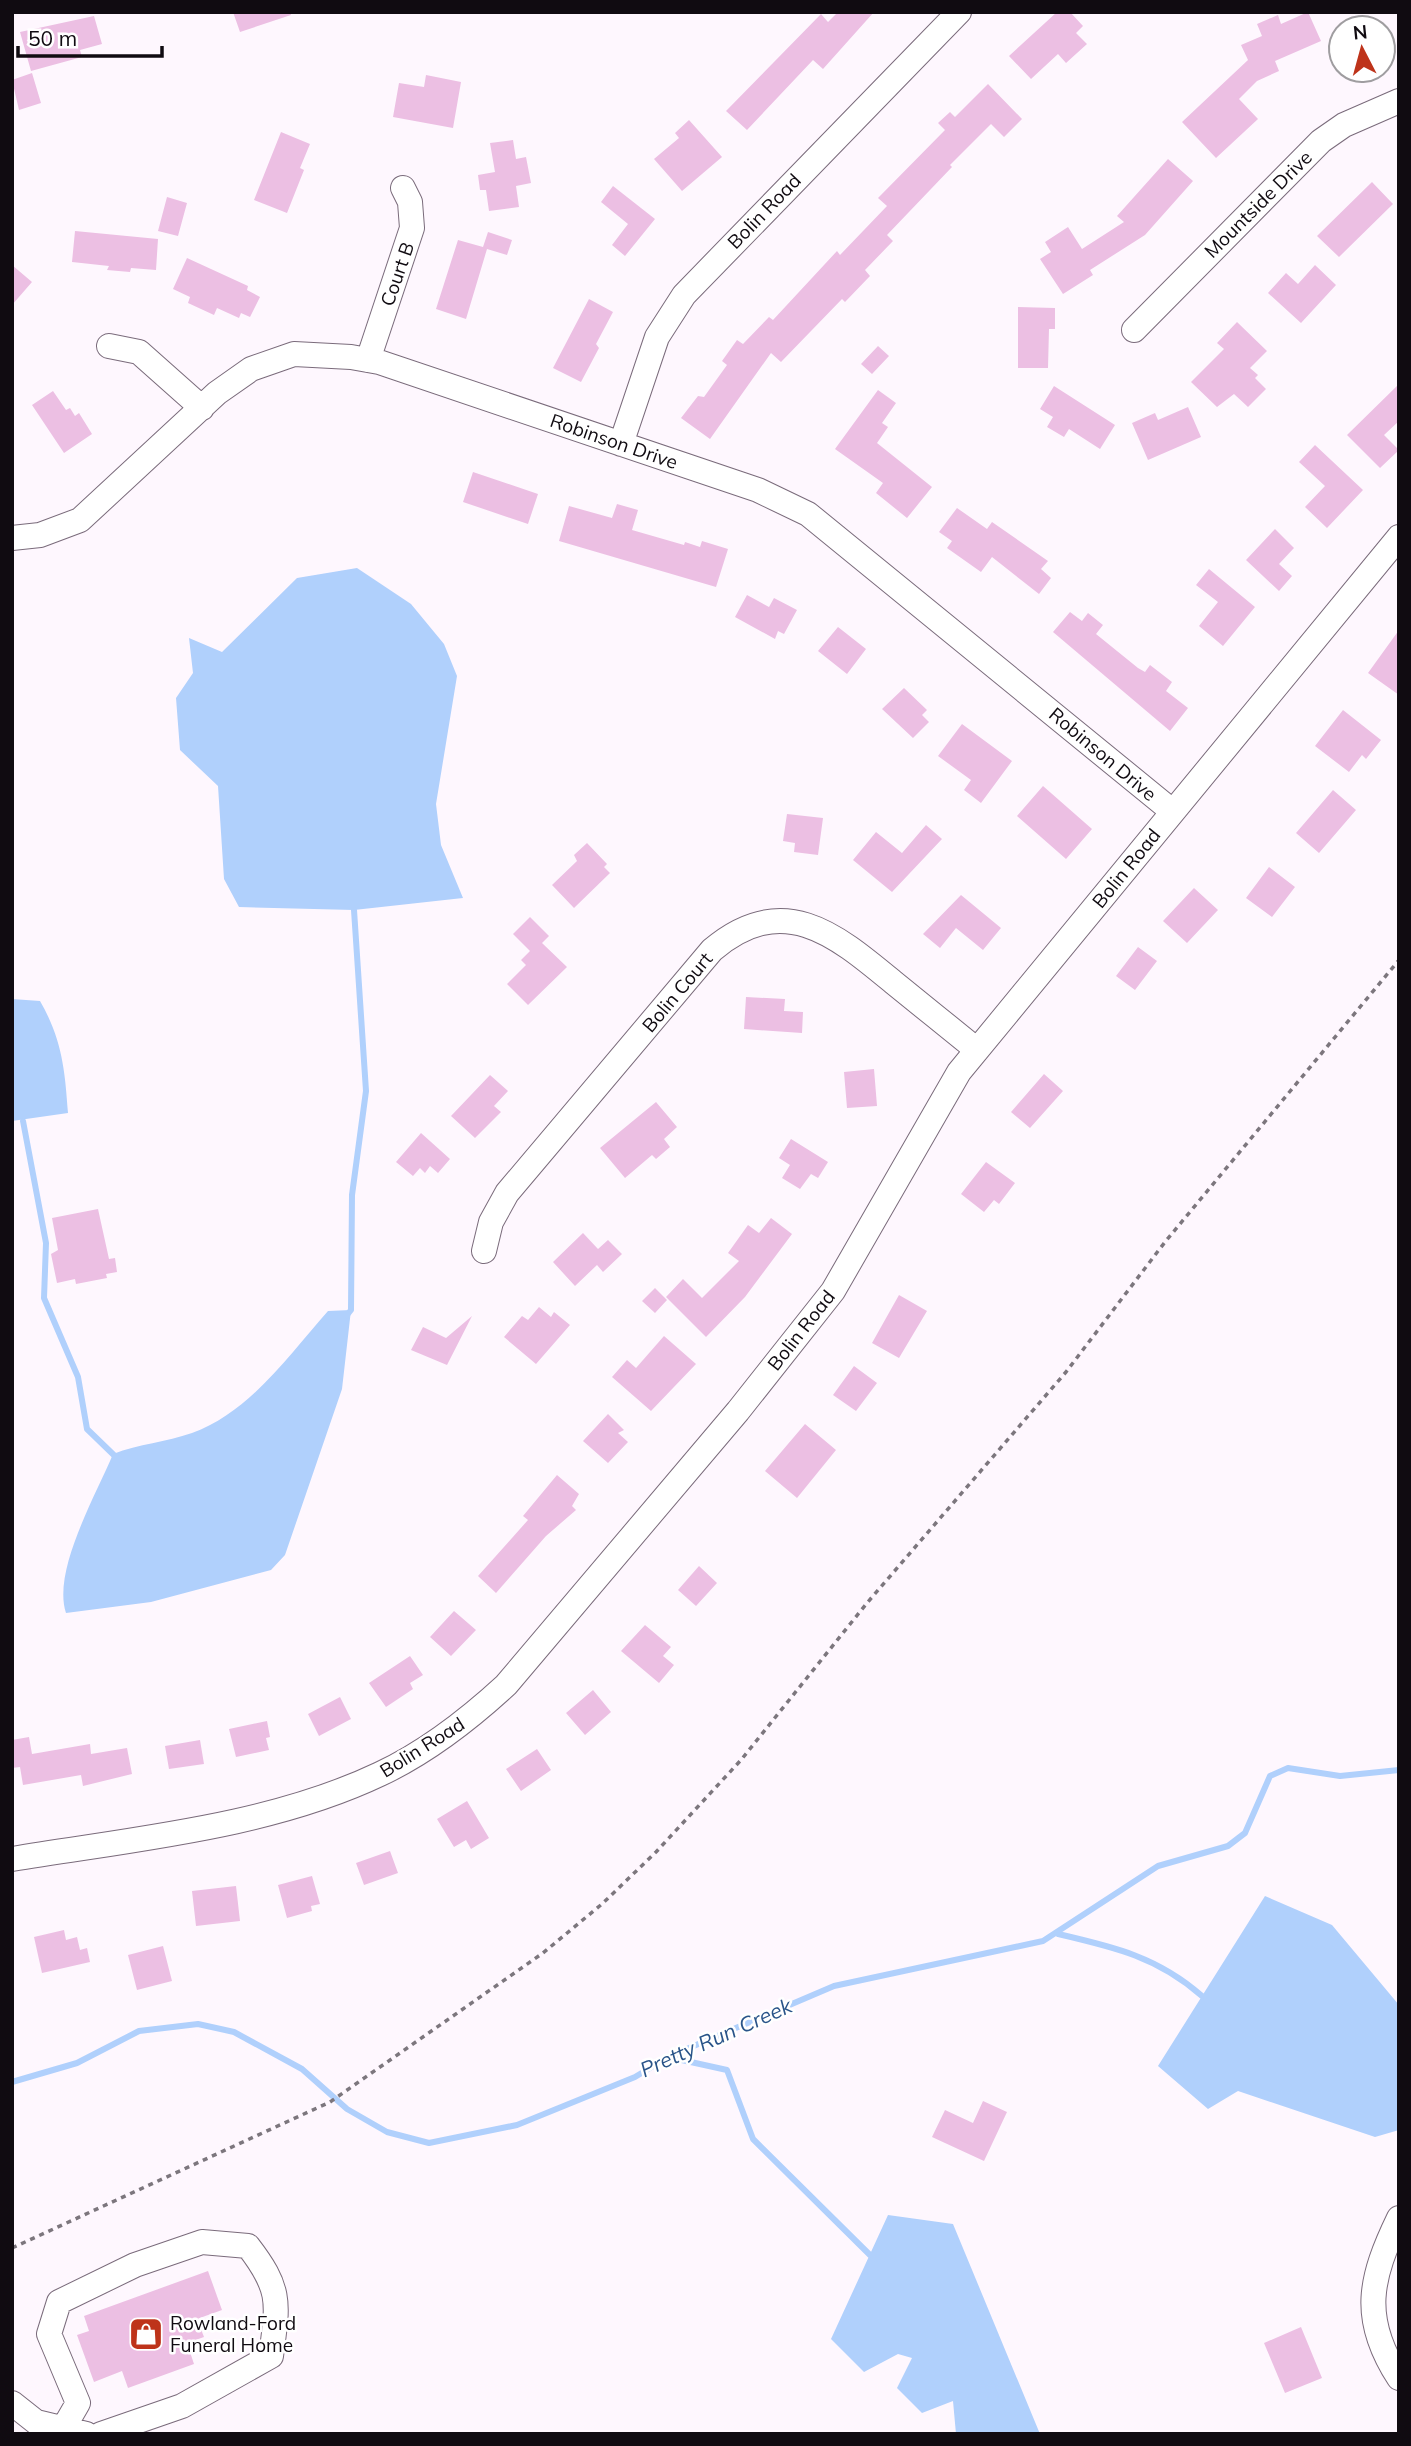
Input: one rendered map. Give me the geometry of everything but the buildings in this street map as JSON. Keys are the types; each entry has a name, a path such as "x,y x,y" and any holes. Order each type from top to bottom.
{"street":[{"name":"Bolin Road","path":"621,444 657,337 684,295 959,12"},
{"name":"Mountside Drive","path":"1134,330 1321,141 1344,125 1399,101"},
{"name":"Court B","path":"368,360 412,228 410,202 403,188"},
{"path":"109,346 139,352 202,408"},
{"name":"Robinson Drive","path":"12,538 40,535 80,520 202,408 251,369 294,354 368,360 758,490 808,514 1172,811"},
{"name":"Bolin Road","path":"12,1858 238,1819 311,1801 380,1774 416,1755 478,1711 528,1663 833,1291 924,1127 958,1072 1399,537"},
{"name":"Bolin Court","path":"484,1251 491,1222 508,1193 712,950 752,926 783,922 804,924 834,936 977,1050"},
{"path":"1399,2218 1379,2259 1373,2295 1378,2334 1399,2378"},
{"path":"12,2403 36,2423 75,2431 78,2403 49,2334 59,2302 135,2265 202,2242 247,2246 270,2274 278,2306 271,2356 182,2406 101,2434"}],"path":[{"path":"12,2248 330,2102 543,1953 602,1904 656,1852 741,1760 867,1603 1066,1372 1165,1242 1399,960"}],"water":[{"path":"357,568 411,604 444,644 457,676 436,804 441,845 463,898 354,910 239,907 224,879 218,786 180,750 176,698 193,673 189,638 222,652 297,578"},
{"path":"12,999 40,1001 47,1015 61,1055 68,1113 12,1121"},
{"path":"351,1310 342,1389 285,1555 271,1570 151,1602 66,1613 63,1596 70,1555 113,1454 192,1433 213,1424 267,1381 328,1311"},
{"path":"1265,1896 1332,1925 1399,2005 1399,2130 1375,2137 1238,2091 1208,2109 1158,2066"},
{"path":"888,2215 953,2224 1040,2434 956,2434 953,2401 922,2413 897,2388 912,2358 898,2354 864,2372 831,2339"}],"waterway":[{"path":"347,1315 351,1310 352,1195 366,1091 354,910"},
{"path":"23,1121 46,1243 44,1298 78,1377 87,1429 119,1460"},
{"name":"Pretty Run Creek","path":"12,2082 77,2063 139,2031 198,2024 234,2032 302,2069 347,2109 387,2132 429,2143 517,2125 635,2077 668,2057 834,1986 1043,1941 1158,1866 1228,1846 1245,1833 1270,1776 1288,1768 1340,1776 1399,1770"},
{"path":"1058,1934 1134,1955 1169,1972 1202,1996"},
{"path":"668,2057 727,2070 753,2139 870,2255"}],"place":[{"name":"Rowland-Ford Funeral Home","path":"146,2334"}]}
